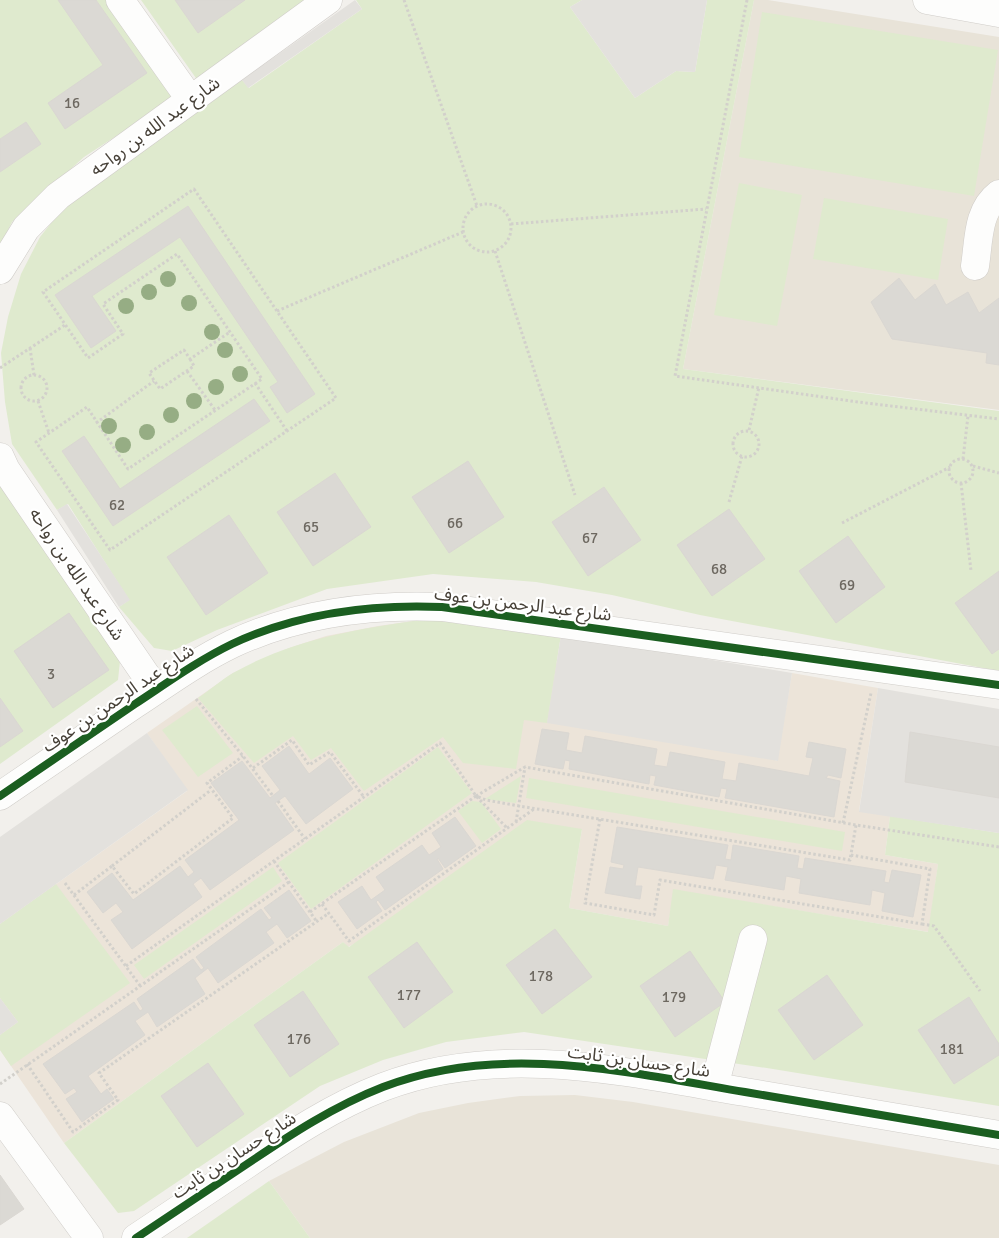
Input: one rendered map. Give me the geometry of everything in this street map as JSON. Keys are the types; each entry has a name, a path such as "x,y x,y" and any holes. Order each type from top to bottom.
{"street":[{"path":"120,0 190,99"},
{"name":"شارع عبد الله بن رواحه","path":"0,270 26,228 58,196 328,0"},
{"path":"927,0 999,13"},
{"path":"975,266 984,210 990,201 999,194"},
{"name":"شارع عبد الله بن رواحه","path":"0,457 6,470 156,690"},
{"name":"شارع عبد الرحمن بن عوف","path":"0,796 196,663 232,644 270,629 348,610 388,606 442,607 999,685"},
{"path":"714,1087 753,939"},
{"name":"شارع حسان بن ثابت","path":"136,1238 292,1134 351,1100 384,1086 418,1075 489,1063 597,1067 999,1135"},
{"path":"0,1116 89,1238"}],"path":[{"path":"404,0 477,206"},
{"path":"747,0 675,376 858,402 999,419"},
{"path":"194,189 277,311 336,398 110,550 36,442 87,407 128,468 262,379 177,254 103,304 123,334 88,358 43,292 194,189"},
{"path":"491,204 498,206 508,217 511,224 506,243 495,251 488,252 475,249 469,244 463,232 464,219 477,206 491,204"},
{"path":"511,224 706,209"},
{"path":"277,311 463,232"},
{"path":"495,251 575,495"},
{"path":"0,368 65,325"},
{"path":"190,359 230,332"},
{"path":"30,348 34,375"},
{"path":"184,350 194,366 187,371 160,389 149,373 184,350"},
{"path":"187,371 215,410"},
{"path":"34,375 45,380 47,388 45,396 38,400 26,398 21,390 26,378 34,375"},
{"path":"96,423 154,381"},
{"path":"255,383 287,431"},
{"path":"749,430 759,387"},
{"path":"38,400 49,433"},
{"path":"963,459 968,416"},
{"path":"749,430 759,439 759,447 754,454 742,456 735,451 733,440 738,433 749,430"},
{"path":"729,502 742,456"},
{"path":"842,523 950,467 957,460 963,459 971,462 974,473 970,480 961,483 951,478 950,467"},
{"path":"973,466 999,473"},
{"path":"961,483 971,571"},
{"path":"843,823 877,668"},
{"path":"196,699 244,756 273,796"},
{"path":"253,768 292,740 310,765 330,752 364,797"},
{"path":"126,966 440,743 476,796 507,828"},
{"path":"112,866 134,894 233,818 206,783 244,756"},
{"path":"516,822 526,767"},
{"path":"310,912 476,796 526,767 843,823 999,848"},
{"path":"74,895 211,790"},
{"path":"476,796 486,800 518,806 850,860 856,825"},
{"path":"278,801 305,839"},
{"path":"322,904 349,941 535,808"},
{"path":"600,819 585,903 654,915 660,880 934,926 980,991"},
{"path":"851,854 930,869 922,924"},
{"path":"274,861 317,922"},
{"path":"0,1084 289,882"},
{"path":"65,884 141,987"},
{"path":"27,1064 73,1132 118,1100 99,1073 329,913"}],"shaded area":[{"path":"355,0 362,9 248,88 242,80"},
{"path":"582,0 707,0 695,72 676,71 635,98 570,7"},
{"path":"754,0 768,0 999,37 999,410 683,369"},
{"path":"67,504 130,600 119,607 57,510"},
{"path":"421,620 468,623 777,761 792,673 878,688 859,811 890,816 885,855 938,864 929,932 674,890 668,926 569,908 582,829 348,947 343,942 64,1143 0,1050 0,1035 18,1022 0,998 0,924 187,791 147,733 233,673 289,648 326,636"},
{"path":"561,635 792,673 778,761 547,723"},
{"path":"878,688 999,709 999,833 859,812"},
{"path":"147,733 188,790 0,924 0,837"},
{"path":"0,998 18,1022 0,1035"},
{"path":"575,1095 633,1102 999,1165 999,1238 310,1238 269,1181 344,1142 419,1113 468,1103 520,1096"}],"green space":[{"path":"0,0 115,0 182,93 84,157 12,222 0,246"},
{"path":"141,0 310,0 198,81"},
{"path":"356,0 582,0 570,7 635,98 676,71 695,72 707,0 754,0 683,369 999,411 999,671 700,615 612,595 536,582 433,574 327,589 217,630 172,651 154,648 119,607 129,600 68,504 57,510 12,444 5,402 1,353 8,317 21,274 40,237 64,207 242,80 249,88 362,9"},
{"path":"762,12 998,50 974,196 739,157"},
{"path":"739,183 802,195 777,326 714,315"},
{"path":"824,198 948,219 938,280 813,259"},
{"path":"0,485 120,661 118,680 0,764"},
{"path":"421,620 468,623 561,635 547,723 524,720 516,769 463,763 443,737 364,791 331,748 311,760 293,736 254,763 198,698 233,673 278,652 348,632"},
{"path":"197,706 233,753 198,777 162,730"},
{"path":"438,747 472,793 311,909 278,863"},
{"path":"521,776 516,803 485,799"},
{"path":"529,778 845,832 842,851 526,798"},
{"path":"472,801 481,802 501,829 482,843 458,811"},
{"path":"890,816 999,833 999,1106 773,1069 524,1032 446,1042 383,1060 320,1086 134,1211 118,1213 64,1143 343,942 349,947 527,820 582,829 569,908 668,926 673,889 928,932 938,864 885,855"},
{"path":"273,867 282,881 144,979 134,965"},
{"path":"56,884 130,983 11,1066 0,1050 0,1035 18,1022 0,998 0,924"},
{"path":"269,1181 310,1238 187,1238"}],"building":[{"path":"58,0 96,0 147,73 65,129 48,103 103,65"},
{"path":"175,0 245,0 198,33"},
{"path":"26,122 41,144 0,172 0,139"},
{"path":"188,206 315,394 287,413 270,387 278,382 180,237 92,296 116,331 91,348 55,295"},
{"path":"899,278 915,300 935,284 946,305 968,292 979,313 999,298 999,365 986,363 987,353 892,339 871,302"},
{"path":"254,399 270,421 113,526 62,451 84,436 120,489"},
{"path":"468,461 504,517 449,553 412,497"},
{"path":"335,473 371,527 313,566 277,512"},
{"path":"604,487 641,540 588,576 552,522"},
{"path":"729,509 765,559 712,596 677,545"},
{"path":"229,515 268,573 206,615 167,557"},
{"path":"848,536 885,587 836,623 799,571"},
{"path":"999,571 999,649 992,654 955,603"},
{"path":"69,613 109,670 53,708 14,651"},
{"path":"0,698 23,731 0,747"},
{"path":"542,729 569,733 566,750 582,753 585,736 657,749 654,765 667,767 670,752 725,762 722,779 736,781 739,763 809,776 813,758 806,757 809,742 846,749 841,778 828,775 826,778 840,781 834,817 725,798 727,789 721,788 719,797 654,785 656,776 650,775 649,784 569,769 570,761 565,760 563,769 535,764"},
{"path":"910,732 999,747 999,798 905,782"},
{"path":"289,746 309,774 330,758 353,789 306,824 285,796 275,803 294,830 210,890 201,878 193,884 202,897 132,949 111,920 123,912 116,903 103,913 87,892 112,873 133,900 180,866 188,877 194,872 185,860 239,820 211,783 242,761 270,798 280,790 262,766"},
{"path":"455,817 476,846 445,868 438,858 443,869 385,910 378,900 376,902 382,911 357,929 338,902 362,886 371,900 385,890 376,877 422,845 429,855 441,847 432,833"},
{"path":"617,827 728,845 725,859 731,860 733,845 799,856 797,868 803,869 805,858 886,871 884,882 889,883 892,870 921,875 913,917 882,911 885,893 872,890 870,905 799,893 801,879 786,876 784,890 725,880 728,867 716,865 713,879 638,867 635,886 642,886 640,899 605,893 610,867 623,869 624,865 611,862"},
{"path":"289,890 311,921 287,938 277,924 266,932 274,943 218,983 208,968 195,978 205,994 157,1027 148,1012 135,1021 145,1035 88,1076 101,1094 107,1089 114,1099 82,1122 66,1099 77,1092 74,1088 65,1094 43,1064 134,1002 140,1011 143,1009 137,999 193,959 201,970 204,968 196,957 261,909 269,920 272,918 264,908"},
{"path":"555,929 592,977 542,1014 506,965"},
{"path":"417,942 453,992 404,1028 368,977"},
{"path":"690,951 725,1002 675,1037 640,986"},
{"path":"827,975 863,1025 814,1060 778,1010"},
{"path":"303,991 339,1044 290,1077 254,1025"},
{"path":"969,997 999,1044 999,1055 954,1084 918,1030"},
{"path":"208,1063 244,1114 197,1147 161,1096"},
{"path":"0,1175 24,1209 0,1225"}],"cycle path":[{"path":"0,796 171,680 232,644 257,633 308,618 361,609 415,606 442,607 999,685"},
{"path":"136,1238 280,1142 347,1103 383,1087 427,1073 472,1066 563,1065 655,1076 999,1135"}]}
